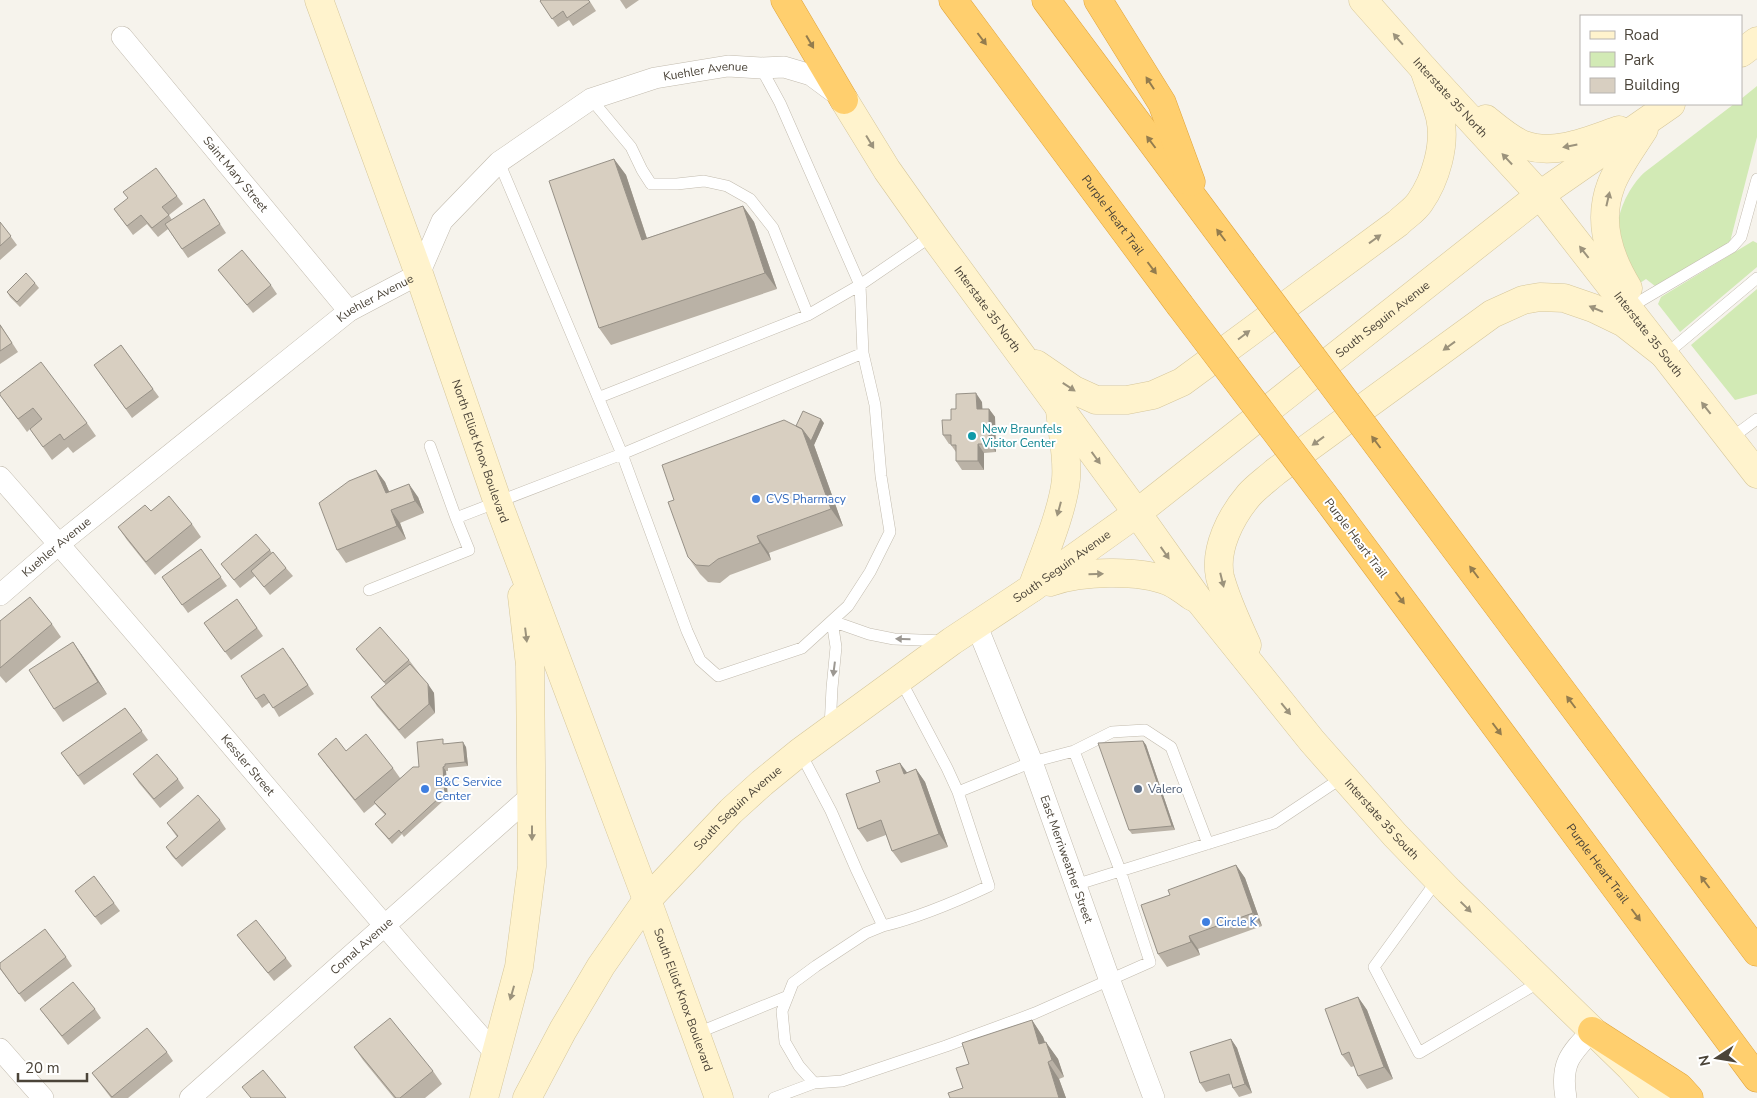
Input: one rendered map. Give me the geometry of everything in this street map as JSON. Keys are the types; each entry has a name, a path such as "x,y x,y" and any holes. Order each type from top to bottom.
{"highway":[{"path":"785,0 844,100"},
{"name":"Purple Heart Trail","path":"953,0 1757,1078"},
{"path":"1046,0 1757,952"},
{"path":"1098,0 1162,103 1201,209"},
{"path":"1592,1031 1679,1087 1689,1098"}],"main road":[{"name":"Interstate 35 North","path":"1363,0 1540,195"},
{"name":"North Elliot Knox Boulevard","path":"323,12 419,274 498,503 647,900"},
{"path":"1742,52 1757,41"},
{"path":"1424,69 1496,127 1523,145 1536,148 1555,148 1577,144 1649,120"},
{"path":"1015,348 1074,390 1096,400 1127,400 1153,395 1182,382 1398,223 1420,203 1430,185 1442,140 1440,118 1424,69"},
{"name":"Interstate 35 North","path":"844,100 887,170 933,235 1137,513"},
{"name":"South Seguin Avenue","path":"527,1098 563,1030 601,966 647,900 731,810 762,783 800,752 952,641 1032,588 1137,513 1540,195 1670,105"},
{"path":"1649,120 1611,185 1605,209 1604,225 1607,243 1621,276 1665,355"},
{"name":"Interstate 35 South","path":"1540,195 1757,474"},
{"path":"1264,681 1228,600 1220,575 1220,554 1226,533 1234,517 1249,495 1275,472 1492,314 1523,300 1540,297 1564,298 1593,308 1624,323 1665,355"},
{"path":"1032,588 1056,518 1066,480 1066,459 1060,408"},
{"name":"Interstate 35 South","path":"1137,513 1198,599 1343,777 1438,879 1630,1067 1658,1098"},
{"path":"484,1098 519,967 532,866 530,665 516,552"},
{"path":"1032,588 1057,579 1083,574 1127,574 1149,576 1169,582 1198,599"},
{"name":"South Elliot Knox Boulevard","path":"647,900 694,1035 719,1098"}],"street":[{"name":"Saint Mary Street","path":"122,37 349,312"},
{"name":"Kuehler Avenue","path":"0,595 59,544 349,312 419,274 442,221 499,162 591,100 663,76 728,66 761,68 784,66 811,75 844,100"},
{"name":"Kessler Street","path":"0,477 384,927 495,1053"},
{"name":"East Merriweather Street","path":"976,624 1032,762 1154,1098"},
{"name":"Comal Avenue","path":"190,1098 532,795"},
{"path":"1566,1098 1564,1080 1567,1062 1573,1051 1592,1031"},
{"path":"0,1049 43,1098"}],"lane":[{"path":"499,162 600,397 687,631 700,660 718,676 802,648 848,606 870,572 890,532 881,476 875,405 863,353 860,285 780,103 761,68"},
{"path":"591,100 631,147 651,184 704,181 727,186 750,199 773,228 808,315"},
{"path":"1637,303 1738,242 1742,236 1757,179"},
{"path":"600,397 808,315 860,285 933,235"},
{"path":"1665,355 1757,278"},
{"path":"456,518 622,454 863,353"},
{"path":"1730,439 1757,419"},
{"path":"369,590 469,550 430,446"},
{"path":"832,621 870,634 894,639 952,641"},
{"path":"829,731 836,647 832,621"},
{"path":"814,1083 799,1066 785,1042 782,1012 793,984 816,966 866,933 945,906 989,886 958,792 948,768 900,679"},
{"path":"958,792 1032,762 1074,751 1112,732 1145,730 1171,748 1208,844"},
{"path":"774,1098 814,1083 842,1081 874,1072 1035,1013 1150,962 1120,870 1074,751"},
{"path":"800,752 831,811 856,871 883,926"},
{"path":"1075,884 1274,824 1343,777"},
{"path":"1438,879 1374,967 1419,1053 1541,981"},
{"path":"694,1035 788,996"}],"green space":[{"path":"1757,86 1757,137 1730,242 1655,286 1646,279 1640,283 1623,256 1617,236 1619,216 1627,196 1645,172 1733,105 1742,105 1742,98"},
{"path":"1753,241 1757,243 1757,267 1680,332 1658,304 1661,297"},
{"path":"1757,289 1757,394 1735,400 1691,345"}],"building":[{"path":"541,0 588,0 590,2 567,18 563,11 552,19"},
{"path":"614,159 642,240 743,206 765,273 599,328 549,181"},
{"path":"156,168 177,196 162,207 169,215 152,228 141,215 127,226 114,209 128,198 123,192"},
{"path":"204,199 220,224 182,249 165,224"},
{"path":"0,222 11,236 0,246"},
{"path":"242,250 271,285 247,305 218,270"},
{"path":"26,273 35,283 17,302 7,292"},
{"path":"0,325 12,343 0,351"},
{"path":"121,345 153,389 126,409 94,365"},
{"path":"41,362 87,423 64,440 60,434 43,447 30,429 42,419 33,408 18,419 0,395 0,393"},
{"name":"New Braunfels Visitor Center","path":"976,393 977,409 989,409 989,444 978,444 978,461 956,461 956,445 951,445 951,435 943,435 942,420 951,420 951,409 956,409 956,394"},
{"path":"803,411 821,419 811,441 802,429 796,426"},
{"name":"CVS Pharmacy","path":"784,420 802,429 831,509 757,536 760,543 718,559 709,566 696,565 688,557 668,502 674,500 662,465"},
{"path":"376,470 386,493 409,484 415,501 391,510 397,526 337,550 319,503 349,481"},
{"path":"169,496 192,524 146,562 118,527 145,505 151,511"},
{"path":"256,534 270,550 234,580 221,564"},
{"path":"201,549 221,577 182,605 162,577"},
{"path":"273,552 286,568 264,587 251,571"},
{"path":"30,597 52,624 0,668 0,621"},
{"path":"237,599 257,628 225,652 204,623"},
{"path":"380,627 409,660 384,682 356,649"},
{"path":"73,642 98,682 54,709 29,670"},
{"path":"283,648 308,685 273,708 264,694 256,699 241,676"},
{"path":"410,664 428,684 429,704 399,730 371,697"},
{"path":"125,708 142,731 78,776 61,753"},
{"path":"366,734 393,768 355,800 318,754 336,738 346,751"},
{"path":"443,739 443,744 463,742 465,762 445,764 443,767 445,796 440,797 401,833 399,830 389,839 375,824 386,814 374,802 413,767 419,767 417,742"},
{"name":"Valero","path":"1143,741 1172,826 1129,830 1098,743"},
{"path":"157,754 178,779 154,799 133,774"},
{"path":"900,763 904,774 916,769 939,834 892,851 881,820 858,829 846,794 880,782 876,771"},
{"path":"198,795 220,820 176,859 166,847 178,836 167,823"},
{"name":"Circle K","path":"1236,865 1253,913 1189,936 1191,942 1158,954 1141,905 1170,895 1168,890"},
{"path":"94,876 114,903 95,917 75,891"},
{"path":"256,920 286,958 268,973 237,935"},
{"path":"45,929 66,957 19,994 0,968 0,963"},
{"path":"73,982 95,1009 62,1036 40,1009"},
{"path":"1358,997 1384,1067 1358,1076 1349,1052 1342,1055 1325,1009"},
{"path":"390,1018 433,1071 400,1098 396,1098 354,1047"},
{"path":"1032,1020 1039,1044 1046,1042 1052,1060 1048,1062 1059,1098 950,1098 948,1093 963,1088 956,1068 969,1064 962,1043"},
{"path":"147,1028 167,1052 112,1097 92,1073"},
{"path":"1231,1039 1245,1084 1233,1088 1229,1074 1200,1083 1190,1052"},
{"path":"263,1070 286,1098 251,1098 242,1087"}],"place":[{"name":"New Braunfels Visitor Center","path":"972,436"},
{"name":"CVS Pharmacy","path":"756,499"},
{"name":"B&C Service Center","path":"425,789"},
{"name":"Valero","path":"1138,789"},
{"name":"Circle K","path":"1206,922"}]}
